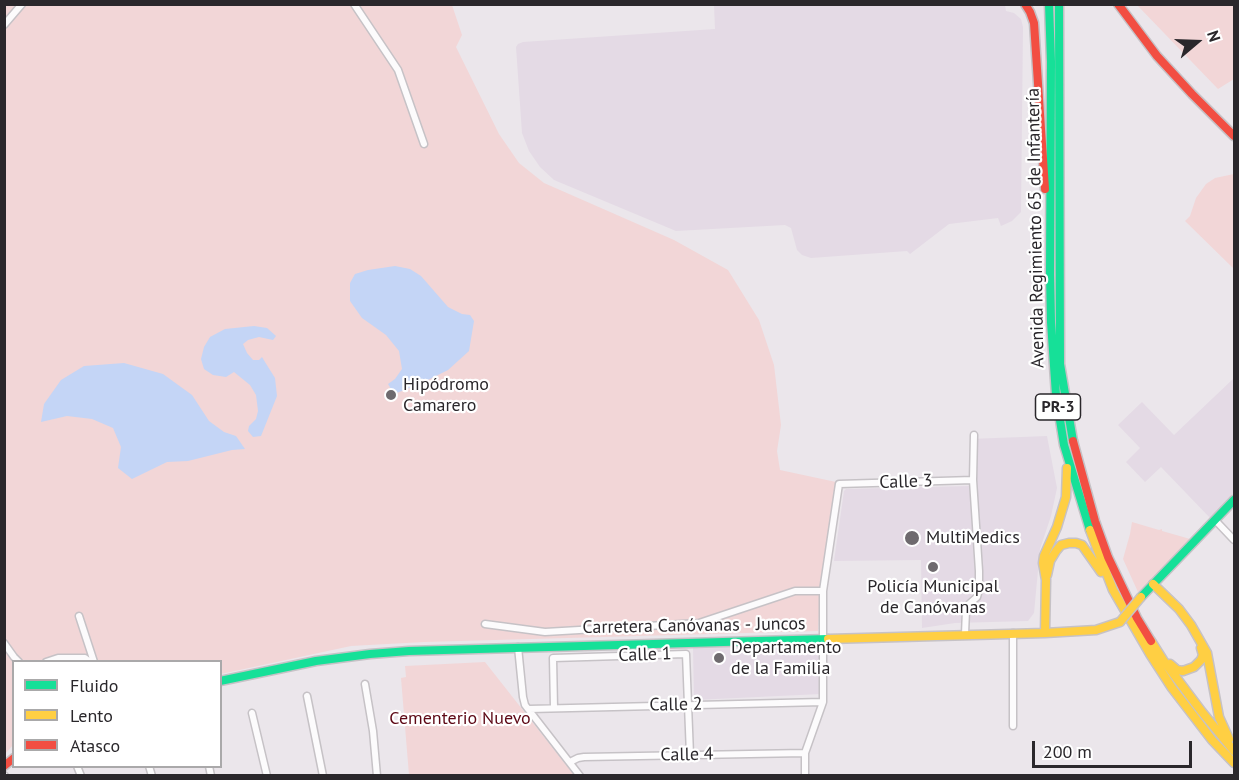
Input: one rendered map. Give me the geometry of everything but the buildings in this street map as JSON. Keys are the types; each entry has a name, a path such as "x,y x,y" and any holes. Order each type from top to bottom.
{"main road":[{"path":"1025,4 1034,23 1050,235"},
{"name":"Avenida Regimiento 65 de Infantería","path":"1049,4 1052,347 1056,395 1064,445 1085,518 1108,579 1172,688 1212,740 1234,763"},
{"name":"Avenida Regimiento 65 de Infantería","path":"1059,4 1059,333 1060,364 1071,433 1095,521 1108,557 1137,618 1163,660 1234,750"},
{"path":"1060,40 1067,4"},
{"path":"1118,4 1157,57 1234,136"},
{"path":"1046,580 1043,568 1044,555 1057,526 1066,497 1064,445"},
{"name":"Carretera Canóvanas - Juncos","path":"222,681 316,661 370,654 445,649 1096,630 1120,622 1153,584 1234,500"},
{"path":"1046,633 1046,580 1050,561 1061,545 1076,543 1082,545 1108,579"},
{"path":"1153,584 1179,609 1199,637 1207,653 1219,717 1234,750"},
{"path":"1163,660 1176,670 1189,670 1194,667 1203,655 1199,637"}],"street":[{"path":"4,25 22,4"},
{"path":"354,4 398,70 424,144"},
{"path":"965,634 966,610 977,597 979,590 973,480 974,435"},
{"name":"Calle 3","path":"823,591 839,484 973,480"},
{"path":"1215,520 1234,540"},
{"path":"485,624 545,632 699,623 795,591 823,591 823,702 804,753 805,776"},
{"path":"79,616 91,660"},
{"path":"1013,633 1013,726"},
{"path":"4,643 17,660"},
{"path":"518,646 523,697 528,709 580,776"},
{"name":"Calle 1","path":"554,708 554,658 686,654 690,755"},
{"path":"52,660 58,658 88,660"},
{"path":"365,684 373,731 377,776"},
{"path":"307,696 323,776"},
{"name":"Calle 2","path":"528,709 823,702"},
{"path":"252,712 267,776"},
{"name":"Calle 4","path":"570,762 584,757 804,753"}],"shaded area":[{"path":"714,5 1005,5 1006,11 1014,13 1021,19 1023,27 1021,212 1012,221 1001,226 998,218 949,224 910,254 907,251 811,258 802,255 797,250 791,228 785,225 676,231 554,180 540,167 529,151 522,133 516,47 518,44 715,29"},
{"path":"1233,379 1234,499 1212,520 1161,467 1145,482 1126,462 1140,448 1118,425 1142,402 1174,435"},
{"path":"1047,436 1057,488 1040,549 1034,613 1028,621 955,623 922,628 921,560 834,561 846,489 970,486 970,439"},
{"path":"815,641 819,644 821,694 694,700 693,647"}],"green space":[{"name":"Hipódromo Camarero","path":"5,5 452,5 462,35 456,47 499,134 519,163 544,183 674,240 728,270 759,320 774,365 781,425 777,451 780,470 836,482 821,578 818,631 351,646 222,674 222,660 12,660 12,746 5,754"},
{"path":"1137,5 1234,5 1234,79 1218,89"},
{"path":"1234,174 1234,269 1185,221 1190,216 1196,198 1206,184 1215,178"},
{"path":"1132,522 1190,539 1138,592 1123,559"},
{"name":"Cementerio Nuevo","path":"485,662 574,775 409,775 401,678 406,677 405,666"}],"water":[{"path":"395,266 410,269 421,276 448,307 470,315 474,321 469,351 448,370 394,394 388,384 402,369 399,351 386,335 362,318 350,301 350,283 355,274"},
{"path":"254,326 267,328 276,336 273,340 259,337 243,344 253,360 259,360 262,357 275,378 277,396 261,436 253,437 248,431 258,411 256,395 250,385 234,372 226,377 213,375 204,369 201,359 210,337 225,329"},
{"path":"124,363 163,374 192,395 209,421 224,432 236,436 245,449 188,461 167,462 132,479 118,468 121,447 113,428 92,419 67,416 41,422 44,404 61,380 84,366"}],"traffic: fast":[{"path":"1049,4 1050,274 1056,395 1064,445 1090,530"},
{"path":"1059,4 1060,364 1073,441"},
{"path":"1141,597 1234,500"},
{"path":"222,681 316,661 409,651 828,639"}],"traffic: slow":[{"path":"1045,633 1046,580 1043,563 1066,497 1067,468"},
{"path":"1090,530 1113,590 1150,654 1172,688 1212,740 1234,763"},
{"path":"1047,575 1050,561 1056,551 1061,545 1069,543 1082,545 1101,572"},
{"path":"1153,584 1179,609 1207,653 1219,717 1229,739"},
{"path":"1120,622 1141,597"},
{"path":"828,639 1045,633 1096,630 1120,622"},
{"path":"1151,641 1202,712 1234,751"},
{"path":"1170,664 1177,670 1183,671 1194,667 1203,655 1201,648"}],"traffic: jam":[{"path":"1025,4 1034,23 1045,189"},
{"path":"1118,4 1157,56 1234,136"},
{"path":"1073,441 1095,521 1108,557 1137,618 1151,641"},
{"path":"4,766 12,760"}],"place":[{"name":"Hipódromo Camarero","path":"391,395"},
{"name":"MultiMedics","path":"912,538"},
{"name":"Policía Municipal de Canóvanas","path":"933,567"},
{"name":"Departamento de la Familia","path":"719,658"}]}
